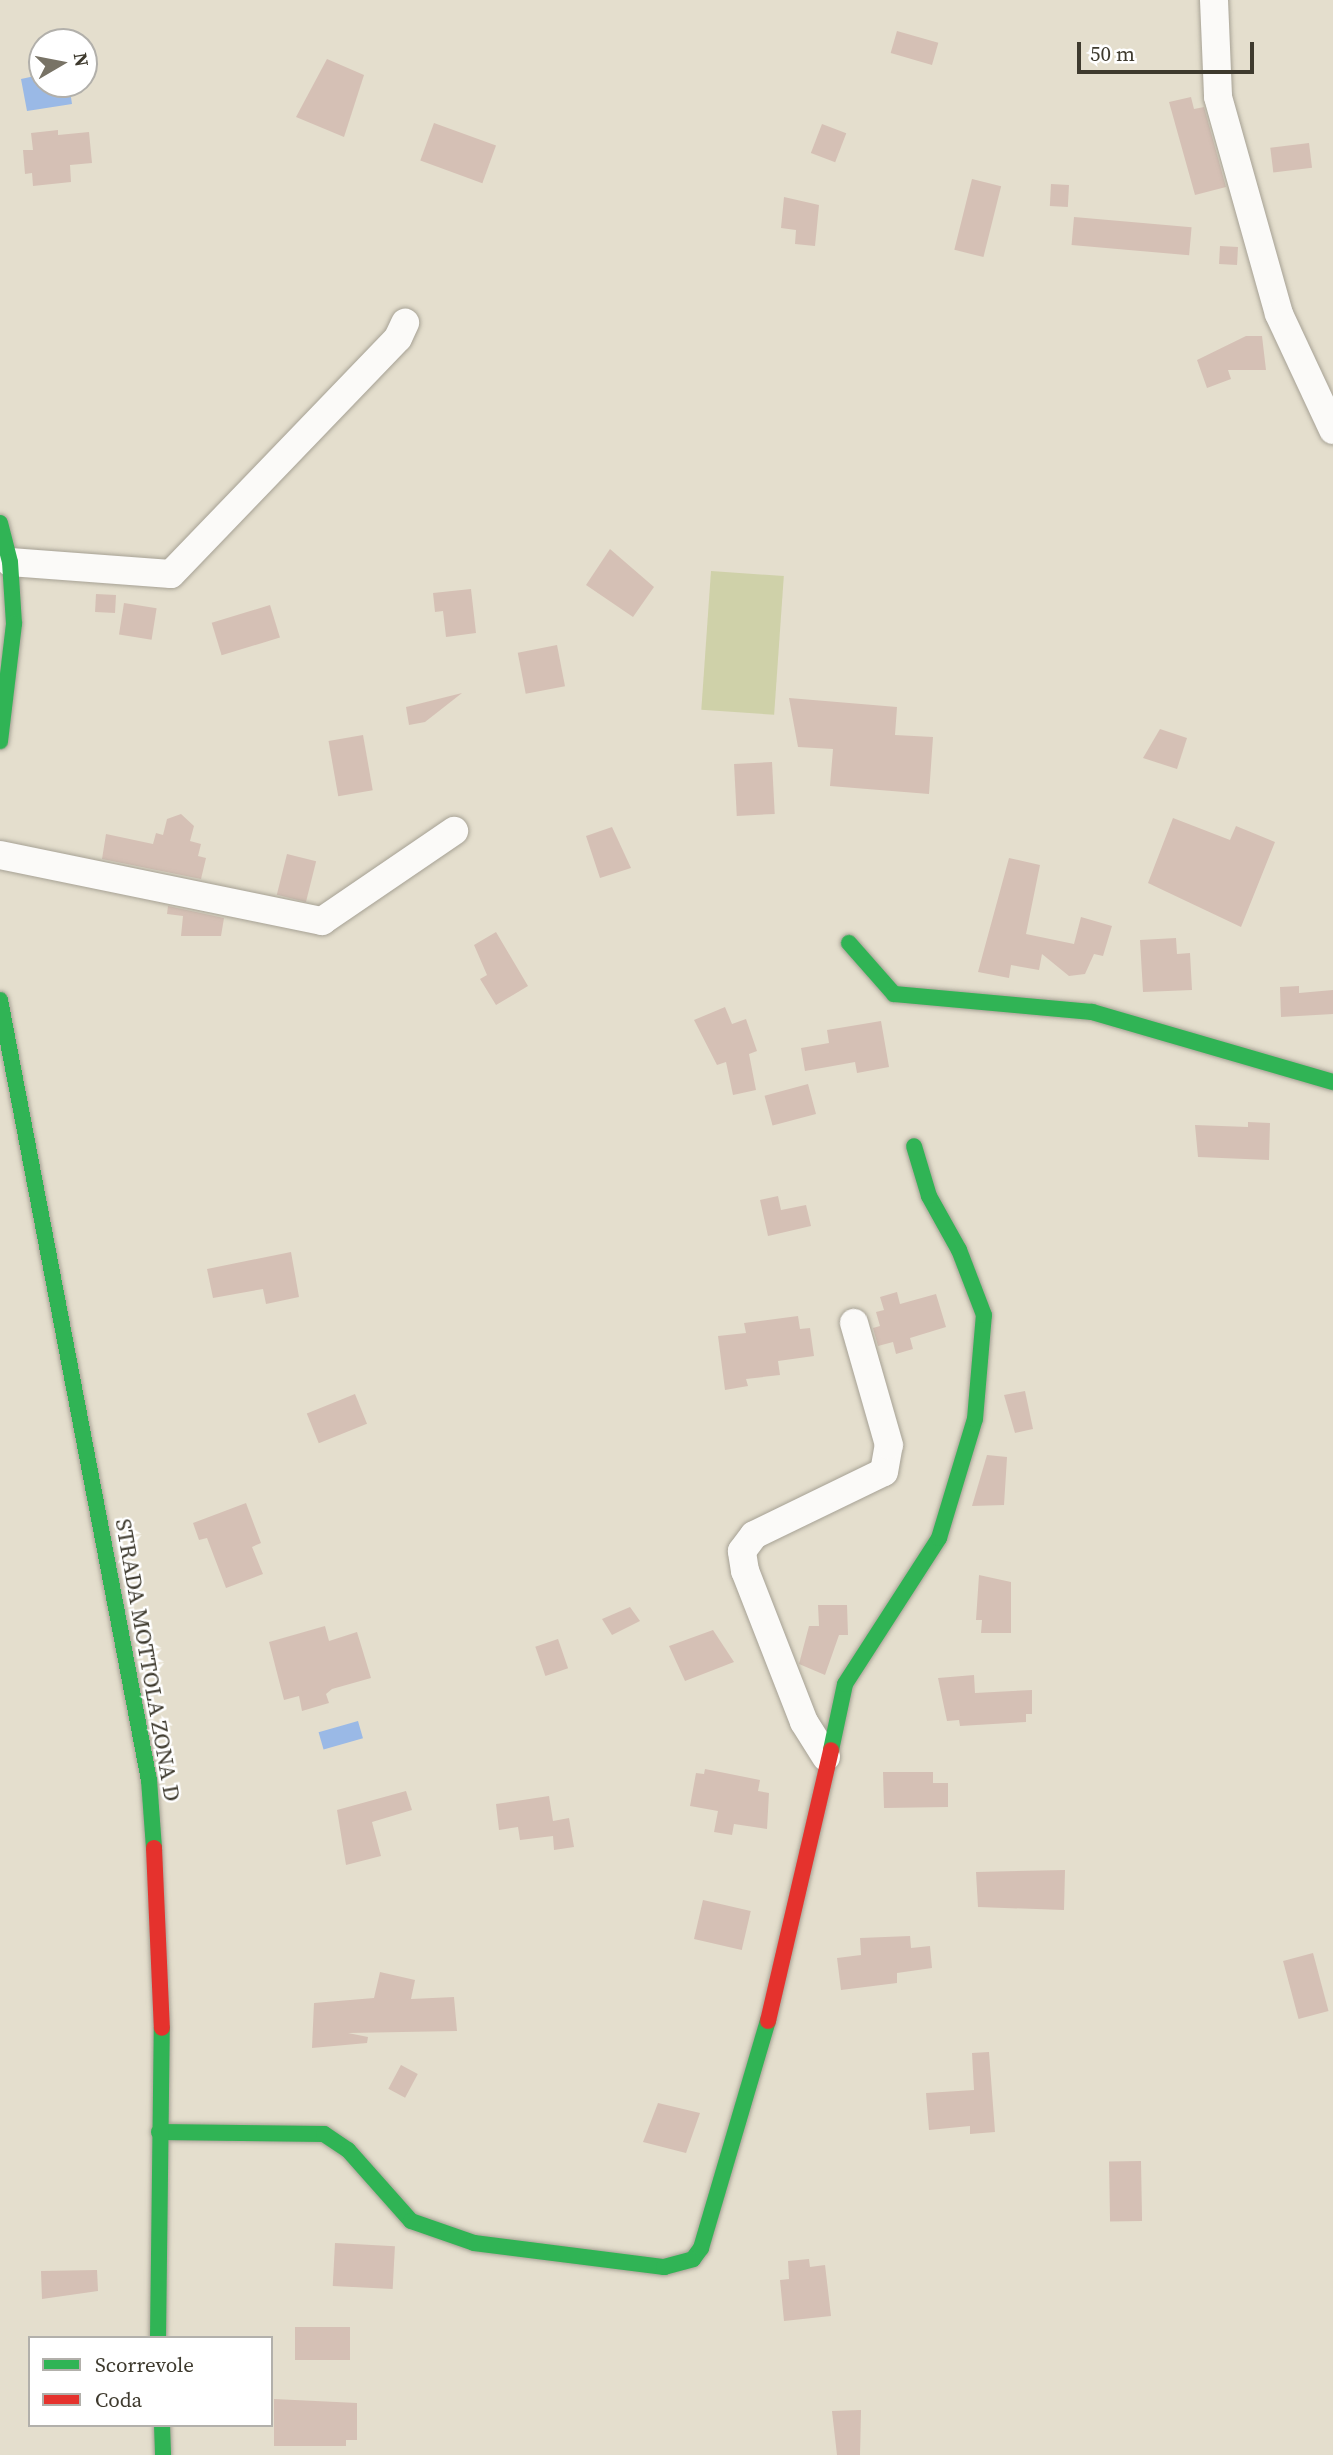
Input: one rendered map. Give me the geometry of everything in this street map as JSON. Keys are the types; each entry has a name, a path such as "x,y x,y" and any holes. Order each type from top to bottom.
{"street":[{"path":"1214,0 1218,97 1279,314 1333,430"},
{"path":"10,562 171,575 398,338 405,323"},
{"path":"0,523 10,562 14,624 0,741"},
{"path":"0,855 322,921 454,831"},
{"path":"849,943 894,994 1092,1012 1333,1082"},
{"name":"STRADA MOTTOLA ZONA D","path":"0,1000 149,1780 163,1959 158,2336"},
{"path":"159,2132 324,2134 348,2150 411,2221 474,2244 631,2266 677,2266 693,2259 713,2223 782,1973 826,1757 845,1685 939,1538 975,1419 984,1315 959,1250 929,1196 914,1146"},
{"path":"826,1757 804,1722 745,1571 742,1551 754,1535 884,1472 888,1445 854,1323"},
{"path":"162,2427 163,2455"}],"green space":[{"path":"711,571 784,576 774,715 701,710"}],"water":[{"path":"28,78 28,98 71,98 72,104 27,111 21,79"},
{"path":"358,1721 363,1738 324,1750 319,1732"}],"building":[{"path":"897,31 938,43 932,65 891,53"},
{"path":"327,59 364,75 344,137 296,117"},
{"path":"1191,97 1194,109 1204,107 1226,187 1195,195 1169,102"},
{"path":"434,123 496,146 482,183 420,161"},
{"path":"822,124 846,133 835,162 811,153"},
{"path":"58,130 58,135 89,132 92,163 70,165 71,182 33,186 32,173 25,174 23,150 33,150 31,133"},
{"path":"1309,143 1312,168 1273,173 1270,148"},
{"path":"972,179 1001,186 983,257 954,250"},
{"path":"1051,184 1069,185 1068,207 1050,206"},
{"path":"784,197 819,205 815,246 795,244 796,230 781,228"},
{"path":"1074,217 1192,227 1189,255 1072,245"},
{"path":"1220,246 1238,247 1237,265 1219,264"},
{"path":"1246,336 1262,336 1266,370 1228,370 1231,379 1207,388 1197,360"},
{"path":"610,549 654,587 633,617 586,585"},
{"path":"471,589 476,633 446,637 443,611 435,612 433,593"},
{"path":"96,594 116,595 115,613 95,612"},
{"path":"124,603 157,608 152,640 119,635"},
{"path":"270,605 280,638 222,655 212,623"},
{"path":"557,645 565,686 526,694 518,653"},
{"path":"462,693 425,722 409,725 406,707"},
{"path":"789,698 897,707 895,735 933,737 929,794 830,786 833,749 798,747"},
{"path":"1160,729 1187,738 1177,769 1143,758"},
{"path":"363,735 373,790 338,796 329,741"},
{"path":"772,762 775,814 737,816 734,764"},
{"path":"181,814 194,826 190,841 201,844 198,856 206,858 201,879 102,859 106,834 153,844 156,833 163,835 167,819"},
{"path":"1173,818 1230,840 1236,826 1275,842 1241,927 1148,883"},
{"path":"612,827 631,868 600,878 586,836"},
{"path":"287,854 316,861 306,902 277,895"},
{"path":"1009,858 1040,865 1026,934 1074,944 1081,917 1112,926 1103,956 1094,954 1085,974 1069,976 1042,954 1039,970 1011,965 1009,978 978,972"},
{"path":"168,906 224,918 221,936 181,936 183,916 167,914"},
{"path":"496,932 528,986 496,1005 480,979 487,975 474,945"},
{"path":"1176,938 1177,954 1190,953 1192,990 1143,992 1140,940"},
{"path":"1299,986 1299,993 1333,990 1333,1014 1281,1017 1280,987"},
{"path":"725,1007 732,1024 746,1019 757,1051 749,1054 756,1090 733,1095 726,1062 717,1065 694,1020"},
{"path":"881,1021 889,1067 857,1073 855,1062 805,1071 801,1048 829,1043 827,1030"},
{"path":"808,1084 816,1114 773,1126 765,1096"},
{"path":"1248,1122 1270,1123 1269,1160 1198,1157 1195,1125 1248,1127"},
{"path":"778,1196 781,1210 806,1205 811,1226 768,1236 760,1200"},
{"path":"291,1252 299,1297 266,1304 263,1289 213,1298 207,1269"},
{"path":"897,1292 900,1304 936,1294 946,1327 910,1338 913,1349 896,1354 893,1342 878,1346 873,1328 880,1326 876,1312 884,1310 880,1297"},
{"path":"798,1316 800,1329 810,1328 814,1356 778,1361 780,1375 746,1379 748,1386 725,1390 718,1336 746,1333 744,1323"},
{"path":"1025,1391 1033,1429 1015,1433 1004,1395"},
{"path":"355,1394 367,1424 319,1443 307,1413"},
{"path":"987,1455 1007,1457 1004,1505 972,1506"},
{"path":"246,1503 261,1543 252,1547 263,1574 226,1588 207,1538 199,1540 193,1523"},
{"path":"979,1575 1011,1582 1011,1633 981,1633 982,1620 976,1620"},
{"path":"818,1605 847,1605 848,1635 839,1635 825,1675 799,1664 809,1626 819,1626"},
{"path":"630,1607 640,1621 612,1635 602,1619"},
{"path":"325,1626 329,1641 357,1632 371,1678 332,1689 326,1694 329,1703 302,1711 299,1696 284,1700 269,1642"},
{"path":"713,1630 734,1662 685,1681 669,1646"},
{"path":"558,1639 568,1668 545,1676 535,1647"},
{"path":"974,1675 975,1693 1032,1690 1032,1714 1026,1714 1026,1722 960,1726 959,1720 947,1721 938,1678"},
{"path":"705,1769 760,1780 758,1791 769,1793 767,1829 734,1824 732,1835 714,1832 718,1811 690,1806 696,1773 704,1774"},
{"path":"883,1772 933,1772 933,1783 948,1783 948,1807 884,1808"},
{"path":"406,1791 412,1810 372,1822 381,1856 346,1865 337,1810"},
{"path":"549,1796 553,1821 569,1818 574,1847 554,1850 553,1836 520,1840 518,1827 499,1830 496,1804"},
{"path":"1065,1870 1064,1910 978,1907 976,1872"},
{"path":"703,1900 751,1911 742,1950 694,1939"},
{"path":"910,1936 911,1948 930,1946 932,1968 897,1973 897,1983 841,1990 837,1958 861,1955 860,1938"},
{"path":"1313,1953 1329,2011 1299,2019 1283,1961"},
{"path":"380,1972 415,1980 411,1999 454,1997 457,2031 348,2033 368,2037 367,2043 312,2048 314,2003 374,1998"},
{"path":"989,2052 995,2132 970,2134 970,2126 929,2130 926,2093 974,2090 972,2053"},
{"path":"401,2065 418,2074 405,2098 388,2089"},
{"path":"658,2103 700,2113 686,2153 643,2142"},
{"path":"1141,2161 1142,2221 1110,2222 1109,2162"},
{"path":"335,2243 395,2246 393,2289 333,2286"},
{"path":"809,2259 810,2267 825,2265 831,2316 784,2321 780,2280 789,2279 788,2261"},
{"path":"97,2270 98,2291 42,2299 41,2271"},
{"path":"295,2327 350,2327 350,2360 295,2360"},
{"path":"274,2399 357,2403 357,2440 346,2440 346,2446 274,2446"},
{"path":"861,2410 860,2455 837,2455 832,2411"}],"traffic: fast":[{"path":"0,523 10,562 14,624 0,741"},
{"path":"849,943 894,994 1092,1012 1333,1082"},
{"path":"0,1000 149,1780 154,1848"},
{"path":"831,1750 845,1684 939,1538 975,1419 984,1315 959,1250 929,1196 914,1146"},
{"path":"159,2132 324,2134 348,2150 411,2221 474,2243 664,2267 693,2259 701,2248 768,2021"},
{"path":"158,2336 162,2028"},
{"path":"162,2427 163,2455"}],"traffic: jam":[{"path":"768,2021 831,1750"},
{"path":"154,1848 162,2028"}]}
